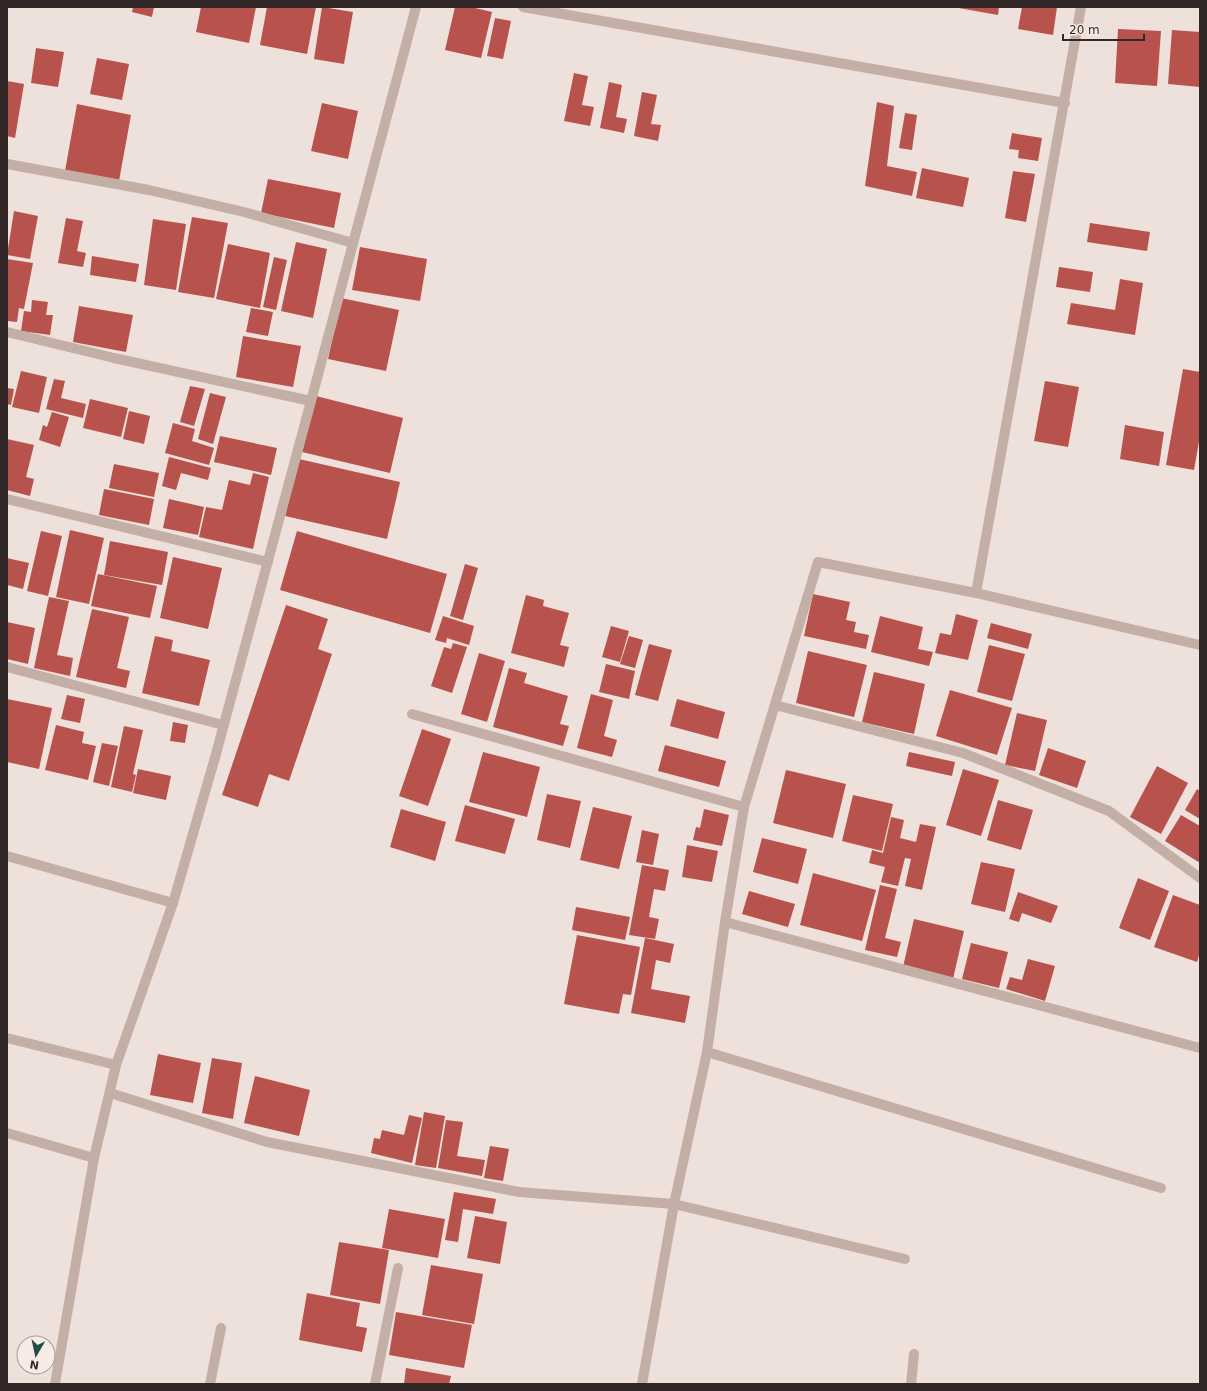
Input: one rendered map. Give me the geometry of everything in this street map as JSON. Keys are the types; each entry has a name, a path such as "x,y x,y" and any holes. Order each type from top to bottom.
{"street":[{"path":"55,1384 94,1158 116,1065 173,904 268,562 416,7"},
{"path":"523,7 1065,103"},
{"path":"976,593 1081,7"},
{"path":"7,164 149,190 244,212 353,243"},
{"path":"7,332 114,358 311,401"},
{"path":"7,500 268,562"},
{"path":"642,1384 674,1204 707,1052 725,922 744,807 818,562 976,593 1200,645"},
{"path":"7,667 223,725"},
{"path":"775,705 964,753 1109,811 1200,878"},
{"path":"412,714 744,807"},
{"path":"7,856 173,904"},
{"path":"725,922 1200,1048"},
{"path":"7,1038 116,1065"},
{"path":"707,1052 1161,1188"},
{"path":"110,1093 267,1142 519,1192 674,1204 905,1259"},
{"path":"7,1132 94,1158"},
{"path":"375,1384 398,1268"},
{"path":"210,1384 221,1328"},
{"path":"911,1384 914,1354"}],"building":[{"path":"133,7 154,7 152,17 132,12"},
{"path":"201,7 256,7 249,43 196,32"},
{"path":"267,7 316,7 307,54 260,45"},
{"path":"322,7 353,12 344,64 314,59"},
{"path":"455,7 471,7 492,12 481,58 445,50"},
{"path":"953,7 999,7 998,15"},
{"path":"1022,7 1057,7 1053,35 1018,29"},
{"path":"495,18 511,21 503,59 487,56"},
{"path":"1118,29 1161,31 1157,86 1115,83"},
{"path":"1172,30 1200,32 1200,87 1168,84"},
{"path":"36,48 64,52 58,87 31,83"},
{"path":"97,58 129,64 122,100 90,94"},
{"path":"574,73 588,76 582,105 594,107 590,126 564,121"},
{"path":"7,81 24,84 15,138 7,136"},
{"path":"609,82 622,85 616,117 627,119 624,133 600,128"},
{"path":"642,92 657,95 651,124 661,125 658,141 634,136"},
{"path":"877,102 894,106 887,166 917,172 912,196 865,186"},
{"path":"322,103 358,111 348,159 311,151"},
{"path":"77,104 131,115 119,181 65,171"},
{"path":"905,113 917,115 912,150 899,148"},
{"path":"1012,133 1042,138 1038,161 1018,158 1019,150 1009,149"},
{"path":"922,168 969,178 963,207 916,198"},
{"path":"1013,171 1035,174 1026,222 1005,218"},
{"path":"268,179 341,193 334,228 261,213"},
{"path":"14,211 38,216 30,259 7,255"},
{"path":"192,217 228,223 214,298 178,292"},
{"path":"66,218 83,221 77,251 86,253 83,267 58,263"},
{"path":"153,219 186,224 176,290 144,285"},
{"path":"1090,223 1150,232 1147,251 1087,242"},
{"path":"296,242 327,249 313,318 281,311"},
{"path":"228,244 270,253 260,308 216,299"},
{"path":"360,247 427,259 420,301 352,290"},
{"path":"92,256 139,264 136,282 90,275"},
{"path":"274,257 287,260 276,310 263,307"},
{"path":"7,259 33,263 24,309 19,308 17,322 7,321"},
{"path":"1059,267 1093,272 1090,292 1056,287"},
{"path":"1120,279 1143,283 1135,335 1067,324 1071,303 1115,310"},
{"path":"341,298 399,310 386,371 328,359"},
{"path":"32,300 48,302 46,315 53,315 50,335 21,331 24,311 31,312"},
{"path":"79,306 133,315 126,352 73,342"},
{"path":"251,308 273,312 268,336 246,332"},
{"path":"243,336 301,346 293,387 236,377"},
{"path":"1183,369 1200,372 1200,436 1194,470 1166,465"},
{"path":"21,371 47,377 39,413 12,407"},
{"path":"54,379 65,381 61,398 86,404 83,418 46,409"},
{"path":"1045,381 1079,387 1068,447 1034,441"},
{"path":"190,386 205,389 194,426 180,422"},
{"path":"7,388 14,389 11,405 7,404"},
{"path":"210,393 226,397 213,444 198,439"},
{"path":"316,396 403,418 390,473 302,452"},
{"path":"90,399 128,408 121,437 83,428"},
{"path":"129,411 150,416 144,444 123,439"},
{"path":"52,412 69,417 60,447 39,440 43,425 47,427"},
{"path":"173,423 195,429 192,441 214,448 209,465 165,453"},
{"path":"1125,425 1164,432 1159,466 1120,459"},
{"path":"220,436 277,448 271,475 214,462"},
{"path":"7,439 34,445 26,477 34,479 30,496 7,490"},
{"path":"169,457 211,468 208,480 181,473 176,490 162,486"},
{"path":"299,459 400,482 387,539 285,516"},
{"path":"114,464 159,473 154,497 109,488"},
{"path":"253,473 269,477 253,549 199,537 206,507 222,510 229,480 250,485"},
{"path":"104,489 154,499 149,525 99,515"},
{"path":"169,499 204,507 198,535 163,528"},
{"path":"70,530 104,538 89,604 56,597"},
{"path":"41,531 62,536 48,596 27,591"},
{"path":"297,531 447,574 430,633 280,590"},
{"path":"110,541 168,552 162,585 104,575"},
{"path":"173,557 222,568 208,629 160,618"},
{"path":"7,558 29,563 23,589 7,585"},
{"path":"465,564 478,568 463,620 450,616"},
{"path":"98,574 157,586 150,618 91,606"},
{"path":"813,594 850,602 846,620 856,622 854,632 869,635 866,649 804,636"},
{"path":"526,595 544,600 543,606 569,613 560,645 569,647 564,667 511,653"},
{"path":"49,597 69,601 57,655 73,658 70,676 34,668"},
{"path":"286,605 328,619 318,649 332,654 289,781 269,774 258,807 222,795"},
{"path":"92,609 129,617 117,668 130,671 126,688 76,677"},
{"path":"956,614 978,620 968,660 935,653 940,633 951,635"},
{"path":"443,616 474,626 469,645 447,638 446,643 435,640"},
{"path":"880,616 923,627 918,649 933,652 929,666 871,652"},
{"path":"7,622 35,628 28,664 7,659"},
{"path":"991,623 1032,634 1028,649 987,638"},
{"path":"611,626 629,631 620,662 602,657"},
{"path":"155,636 173,640 171,651 210,660 199,706 142,693"},
{"path":"629,636 643,640 635,668 620,664"},
{"path":"453,643 467,647 452,693 431,686 444,647 451,649"},
{"path":"649,644 672,650 658,701 635,695"},
{"path":"989,645 1025,654 1012,701 977,692"},
{"path":"808,651 867,665 854,717 796,703"},
{"path":"479,653 505,661 487,722 461,714"},
{"path":"606,664 635,671 629,699 599,692"},
{"path":"509,668 527,673 524,683 568,696 560,724 569,726 563,746 493,727"},
{"path":"874,672 925,684 914,734 862,722"},
{"path":"950,690 1012,708 997,755 936,736"},
{"path":"591,694 613,700 604,736 617,740 612,757 577,748"},
{"path":"67,695 85,699 80,723 61,719"},
{"path":"7,699 52,708 39,769 7,762"},
{"path":"677,699 725,712 718,739 670,726"},
{"path":"1017,713 1047,720 1035,771 1005,765"},
{"path":"173,722 188,725 185,743 170,741"},
{"path":"56,725 84,732 82,743 96,746 88,780 45,770"},
{"path":"124,726 143,730 133,774 136,775 132,792 111,787"},
{"path":"422,729 451,739 428,806 399,796"},
{"path":"102,743 118,746 109,786 93,782"},
{"path":"665,745 726,761 719,787 658,771"},
{"path":"1048,748 1086,761 1077,788 1039,775"},
{"path":"483,752 540,767 527,817 469,802"},
{"path":"909,752 955,762 952,776 906,766"},
{"path":"1157,766 1188,783 1161,834 1130,817"},
{"path":"138,769 171,776 166,800 133,793"},
{"path":"963,769 999,780 981,836 946,825"},
{"path":"786,770 846,784 833,838 773,823"},
{"path":"1197,789 1200,791 1200,819 1185,810"},
{"path":"547,794 581,801 570,848 537,840"},
{"path":"853,795 893,804 882,851 842,841"},
{"path":"998,800 1033,810 1021,850 987,840"},
{"path":"465,805 515,819 505,854 455,841"},
{"path":"593,807 632,816 619,869 580,860"},
{"path":"401,809 446,822 435,861 390,847"},
{"path":"704,809 729,815 722,846 693,840 696,827 700,828"},
{"path":"1181,815 1200,826 1200,863 1165,841"},
{"path":"891,817 904,820 900,838 916,842 920,824 936,827 922,890 905,886 911,859 905,858 898,886 881,882 885,867 869,863 872,850 883,853"},
{"path":"642,830 659,834 653,865 636,862"},
{"path":"762,838 807,849 798,884 753,872"},
{"path":"687,845 718,851 712,882 682,877"},
{"path":"981,862 1015,869 1005,912 971,904"},
{"path":"642,865 669,870 665,891 654,889 649,917 659,919 655,939 629,935"},
{"path":"813,873 876,890 862,941 800,925"},
{"path":"1138,878 1169,891 1150,940 1119,928"},
{"path":"880,885 897,889 885,938 901,942 897,957 865,950"},
{"path":"749,891 795,904 788,927 742,914"},
{"path":"1018,892 1058,906 1051,923 1022,913 1019,922 1009,919"},
{"path":"1173,895 1200,905 1200,952 1197,962 1154,947"},
{"path":"576,907 630,917 625,940 572,930"},
{"path":"914,919 964,931 953,979 903,967"},
{"path":"577,935 640,947 631,995 623,994 619,1014 564,1004"},
{"path":"645,938 674,944 670,963 656,960 651,989 690,996 685,1023 631,1013"},
{"path":"971,943 1008,952 999,988 962,979"},
{"path":"1028,959 1055,966 1045,1001 1006,989 1010,977 1022,980"},
{"path":"158,1054 201,1063 193,1103 150,1095"},
{"path":"212,1058 242,1063 233,1119 202,1113"},
{"path":"255,1076 310,1090 299,1136 244,1123"},
{"path":"424,1112 445,1116 436,1168 415,1165"},
{"path":"409,1115 422,1118 412,1163 371,1153 374,1138 380,1139 382,1130 404,1135"},
{"path":"446,1120 463,1122 457,1156 485,1160 482,1176 438,1168"},
{"path":"490,1146 509,1149 503,1181 484,1178"},
{"path":"454,1192 496,1199 493,1214 463,1209 458,1242 445,1240"},
{"path":"389,1209 445,1219 438,1258 382,1248"},
{"path":"475,1216 507,1222 500,1264 467,1258"},
{"path":"339,1242 389,1250 380,1304 330,1295"},
{"path":"431,1265 483,1274 474,1324 422,1315"},
{"path":"307,1293 360,1303 356,1326 367,1328 362,1352 299,1340"},
{"path":"396,1312 472,1325 464,1368 389,1355"},
{"path":"406,1368 451,1376 449,1384 404,1384"}]}
